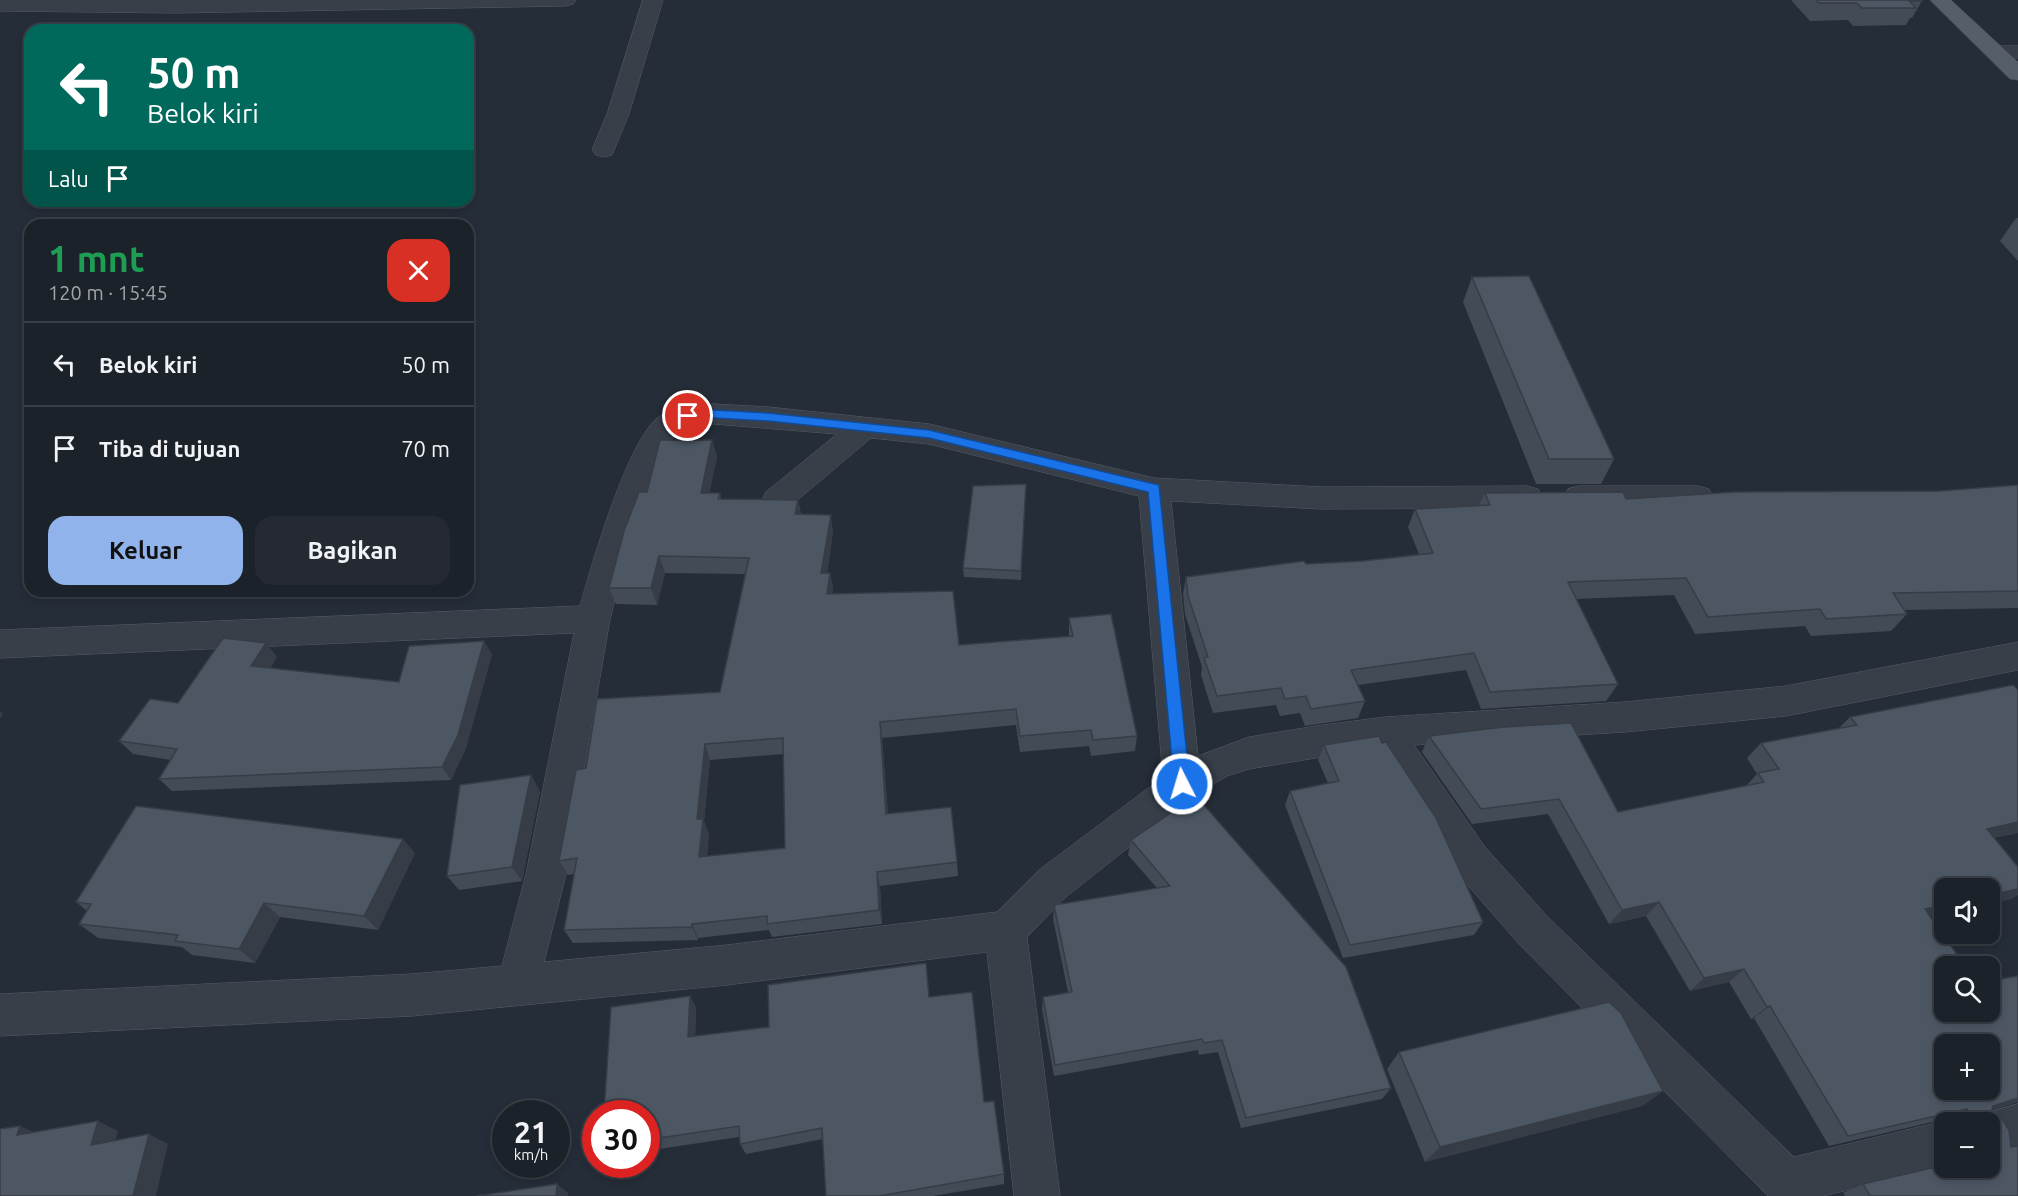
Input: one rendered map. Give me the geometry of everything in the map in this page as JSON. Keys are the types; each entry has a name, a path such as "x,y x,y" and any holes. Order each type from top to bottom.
{"main road":[{"path":"1941,0 2018,74"}],"street":[{"path":"0,5 176,7 566,0"},
{"path":"604,150 653,0"},
{"path":"1995,52 2018,52"},
{"path":"517,986 546,874 593,619 612,547 645,461 662,431 671,422 688,416 714,414 865,426 929,434 1154,489 1321,498 1722,496"},
{"path":"777,500 865,426"},
{"path":"1154,489 1182,784"},
{"path":"0,644 593,619"},
{"path":"1037,1196 1006,944 1008,930 1053,883 1182,784 1214,765 1249,753 1385,732 1625,717 1786,701 2018,656"},
{"path":"1385,732 1471,860 1532,929 1791,1189 1934,1147"},
{"path":"0,1015 367,998 517,986 727,965 1008,930"},
{"path":"2000,1130 2018,1126"}],"building":[{"path":"1816,0 1922,1 1909,1 1916,8 1862,8 1857,3 1819,3"},
{"path":"1529,276 1614,459 1549,459 1472,277"},
{"path":"660,440 712,440 701,493 720,493 718,499 798,500 795,514 831,515 821,573 830,573 827,594 953,591 959,645 1073,636 1069,618 1111,614 1137,736 1093,740 1091,730 1020,736 1016,709 880,722 886,814 951,807 957,862 877,872 879,910 767,924 767,916 692,924 692,927 564,930 577,858 559,861 576,770 586,768 597,699 720,692 749,558 659,556 651,588 609,588 624,531 639,492 647,492","holes":["783,738 785,848 699,857 703,819 697,819 705,744"]},
{"path":"1026,484 1021,571 963,568 973,486"},
{"path":"2018,485 2018,591 1893,593 1907,614 1826,619 1820,609 1708,617 1686,578 1568,582 1618,684 1490,692 1474,653 1351,670 1365,701 1311,709 1306,696 1285,699 1281,688 1217,696 1204,658 1208,657 1188,596 1186,577 1304,561 1306,564 1363,561 1433,553 1415,509 1490,505 1485,493 1623,492 1626,499 1735,492 1939,491"},
{"path":"223,638 266,643 251,666 399,682 409,646 484,641 458,735 442,767 159,779 177,749 119,741 150,699 178,703"},
{"path":"2013,685 2018,690 2018,822 1987,829 2018,867 2018,889 2000,893 2000,878 1934,878 1934,907 1925,909 1934,922 1934,944 1950,944 1958,956 1934,956 1934,1022 2000,1022 2000,979 2018,976 2018,1098 1993,1106 1991,1112 1967,1112 1967,1109 1934,1112 1934,1116 1848,1136 1770,1006 1767,1007 1744,969 1704,978 1659,902 1622,910 1559,799 1481,809 1429,736 1504,727 1571,723 1618,812 1764,782 1758,773 1779,769 1761,743 1857,725 1850,717"},
{"path":"1379,736 1382,743 1386,742 1436,818 1483,922 1350,945 1290,791 1339,781 1324,745"},
{"path":"531,775 512,867 447,876 460,785"},
{"path":"1196,796 1346,967 1391,1088 1246,1118 1222,1040 1204,1043 1202,1039 1055,1065 1043,997 1072,992 1054,905 1170,886 1131,840"},
{"path":"136,806 403,839 364,916 264,903 239,949 175,941 178,935 79,924 91,904 76,902"},
{"path":"926,963 929,997 972,992 984,1102 994,1101 1004,1174 879,1196 826,1196 822,1128 740,1144 739,1126 660,1138 660,1100 605,1100 611,1007 690,996 688,1037 769,1027 768,985"},
{"path":"1609,1002 1621,1013 1663,1091 1440,1147 1399,1052"},
{"path":"2000,1116 2009,1130 2011,1147 2018,1146 2018,1196 1870,1196 1863,1184 1934,1167 1934,1178 2000,1178"},
{"path":"98,1121 91,1145 149,1134 133,1196 0,1196 0,1129 20,1126 17,1135"},
{"path":"557,1184 556,1196 476,1196"}],"route":[{"path":"688,416 714,414 768,417 929,434 1154,489 1182,784"}]}
